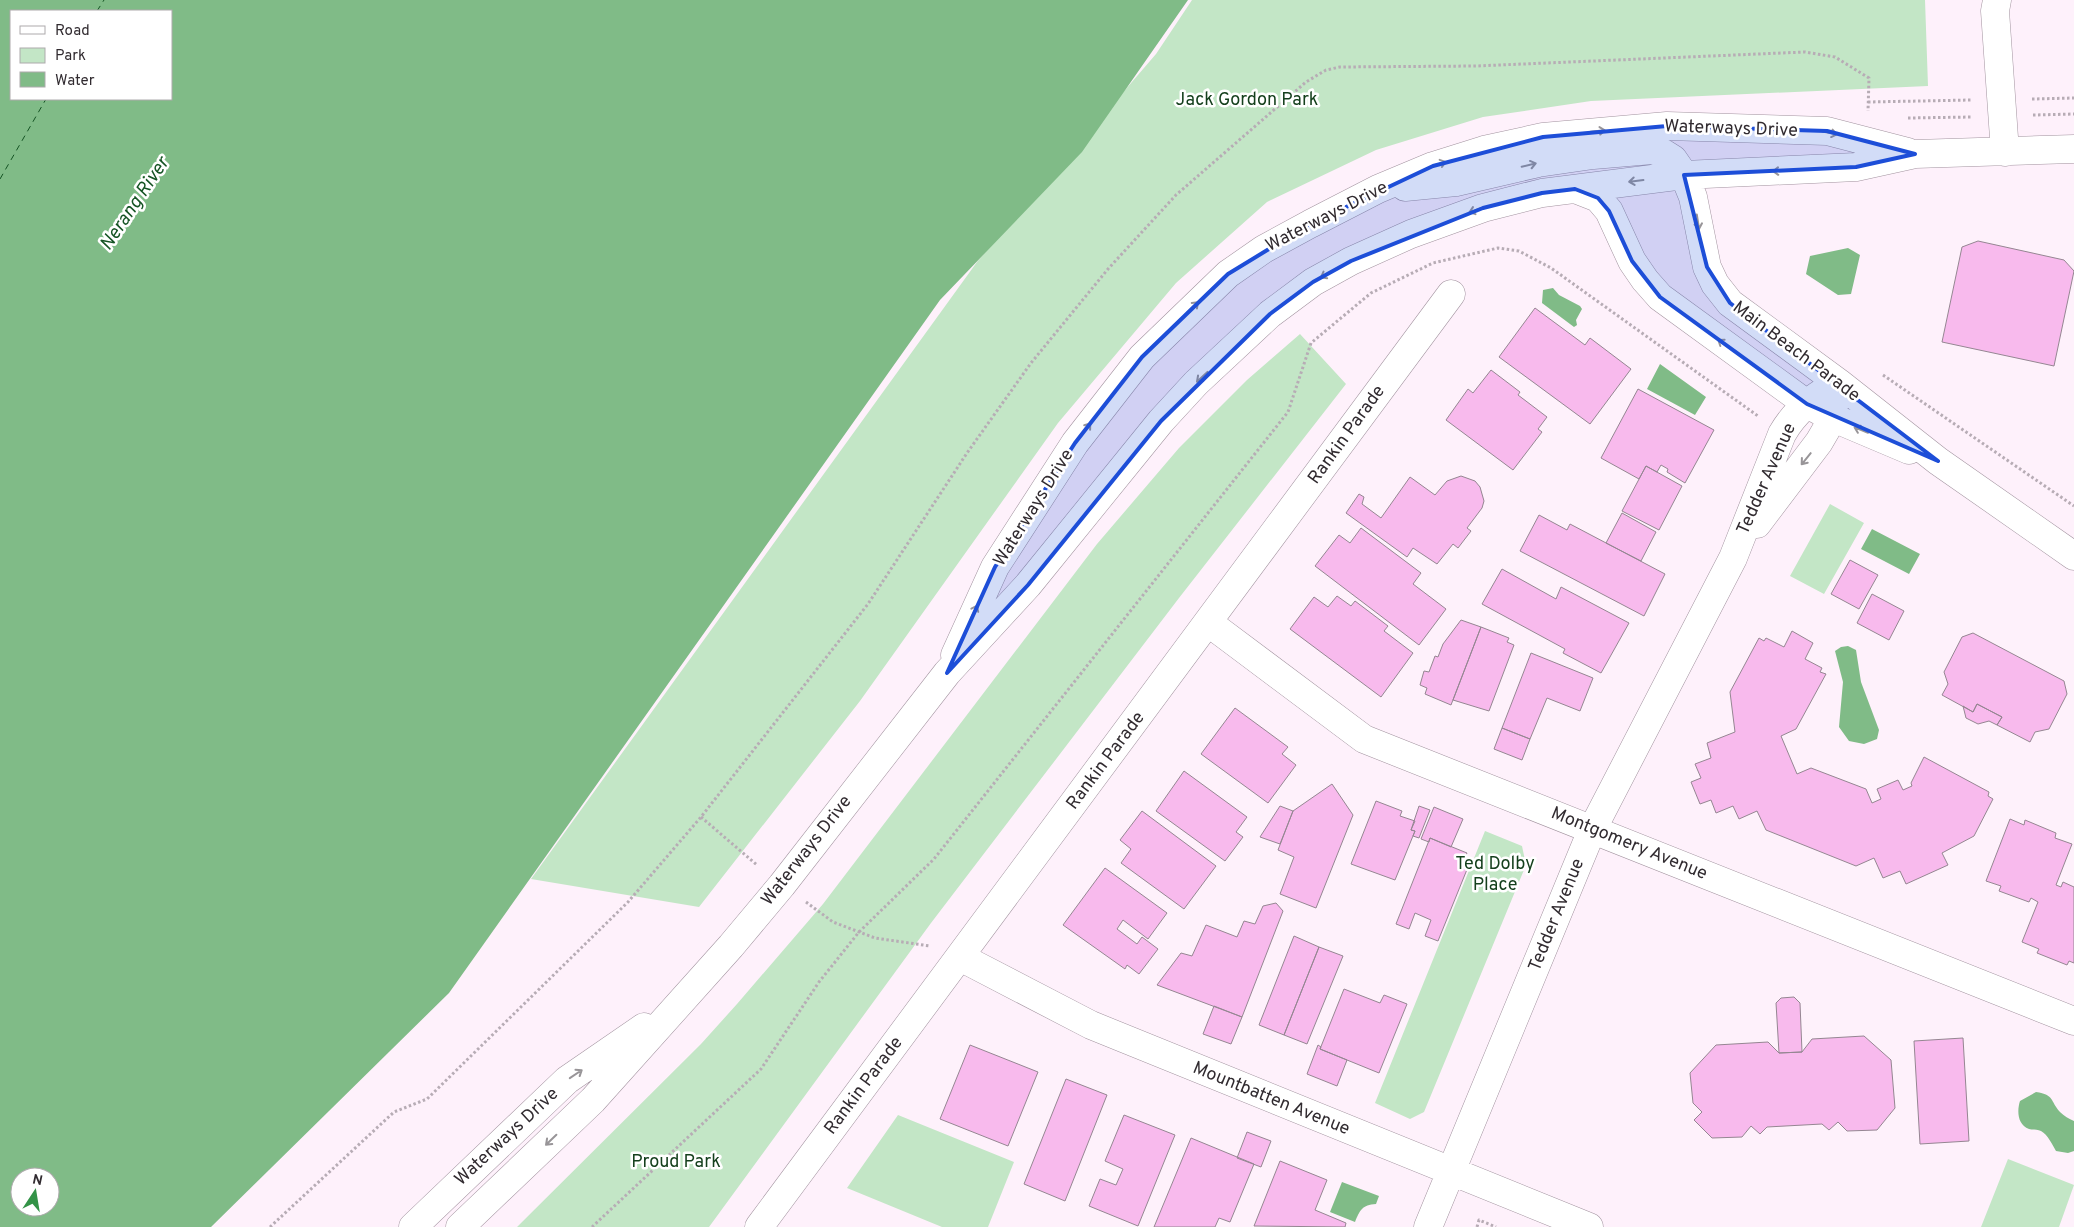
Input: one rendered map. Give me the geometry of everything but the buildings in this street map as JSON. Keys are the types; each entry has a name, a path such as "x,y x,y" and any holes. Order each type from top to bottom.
{"street":[{"path":"1997,0 1995,10 2005,152"},
{"name":"Waterways Drive","path":"947,673 996,567 1075,443 1142,357 1236,269 1264,248 1378,189 1433,166 1544,137 1649,127 1827,131 1915,154"},
{"name":"Waterways Drive","path":"460,1227 593,1100 681,1003 782,885 947,673 1028,586 1162,421 1196,383 1270,314 1313,282 1351,261 1412,234 1483,208 1542,193 1684,175 1856,167 1915,154 2074,149"},
{"name":"Main Beach Parade","path":"1378,189 1456,182 1538,163 1652,150 1673,159 1684,175 1693,197 1701,246 1715,284 1730,303 1839,383 1938,462 2074,556"},
{"name":"Main Beach Parade","path":"1574,188 1598,198 1609,211 1632,261 1644,280 1660,298 1807,404 1831,418 1938,462"},
{"name":"Rankin Parade","path":"759,1227 1209,623 1451,294"},
{"name":"Tedder Avenue","path":"1428,1227 1452,1173 1592,830 1733,558 1782,434 1789,422 1807,404 1839,383"},
{"name":"Tedder Avenue","path":"1733,558 1819,442 1831,418 1839,383"},
{"name":"Montgomery Avenue","path":"1209,623 1364,739 2074,1021"},
{"name":"Mountbatten Avenue","path":"960,957 1090,1025 1589,1227"},
{"name":"Waterways Drive","path":"413,1227 567,1080 681,1003"}],"path":[{"path":"1882,374 2074,506"},
{"path":"701,817 782,885 833,922 875,938 927,945 960,957"},
{"path":"1477,1227 1479,1220 1496,1227"}],"highlighted area":[{"path":"1667,126 1827,131 1915,154 1856,167 1684,175 1707,267 1730,303 1938,461 1807,404 1660,297 1632,261 1609,211 1598,198 1575,189 1542,193 1483,208 1351,261 1313,282 1270,314 1161,421 1028,585 947,673 995,567 1075,443 1142,357 1228,274 1310,224 1433,166 1543,137"}],"green space":[{"name":"Jack Gordon Park","path":"1192,0 1925,0 1928,86 1591,101 1483,117 1376,150 1267,202 1176,283 1058,423 860,701 699,907 531,879 977,262 1156,54"},
{"name":"Proud Park","path":"1300,334 1346,384 1179,598 931,923 709,1227 517,1227 701,1044 737,1004 823,904 1097,544 1179,448 1247,380"},
{"path":"1830,504 1864,523 1824,594 1790,576"},
{"name":"Ted Dolby Place","path":"1485,831 1522,846 1526,865 1424,1112 1410,1119 1375,1103"},
{"path":"898,1115 1014,1162 988,1227 942,1227 847,1188"},
{"path":"2008,1159 2074,1185 2059,1227 1981,1227"}],"water":[{"name":"Nerang River","path":"0,0 1188,0 1082,152 940,300 449,993 211,1227 0,1227"},
{"path":"1848,248 1860,255 1851,294 1838,295 1806,274 1810,256"},
{"path":"1553,288 1559,295 1580,306 1582,309 1576,320 1577,325 1574,327 1542,303 1543,290"},
{"path":"1660,364 1706,397 1695,415 1647,389"},
{"path":"1872,529 1920,554 1909,574 1861,549"},
{"path":"1848,646 1856,650 1861,682 1879,730 1877,739 1864,744 1849,741 1839,727 1843,682 1835,651 1841,647"},
{"path":"2036,1092 2049,1097 2060,1112 2074,1121 2074,1151 2068,1153 2056,1151 2050,1140 2041,1131 2029,1129 2020,1121 2018,1109 2020,1101"},
{"path":"1342,1182 1379,1196 1376,1204 1362,1209 1355,1222 1330,1212"}],"ferry route":[{"path":"98,10 104,0"},
{"path":"0,179 45,100"}]}
